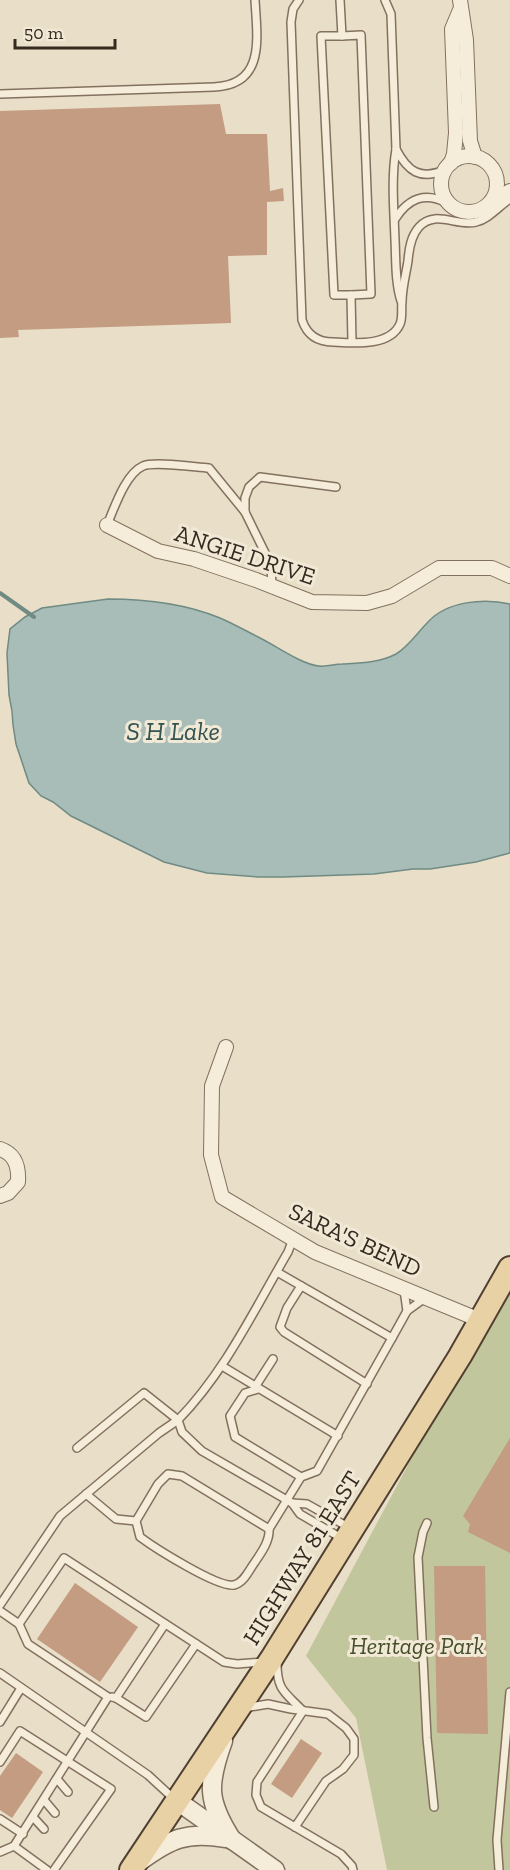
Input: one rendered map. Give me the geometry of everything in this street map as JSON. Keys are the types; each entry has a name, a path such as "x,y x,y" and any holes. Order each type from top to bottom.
{"main road":[{"name":"HIGHWAY 81 EAST","path":"133,1868 273,1655 482,1321 510,1268"}],"street":[{"path":"460,5 466,40 470,141 475,157"},
{"path":"460,5 452,29 456,133 454,154 442,176 441,190 447,203 466,212 480,210 510,192"},
{"path":"448,166 461,158 475,157 510,176"},
{"path":"491,202 497,182 492,168"},
{"name":"ANGIE DRIVE","path":"107,525 158,551 194,559 312,602 367,603 392,596 439,568 492,568 510,576"},
{"name":"SARA'S BEND","path":"226,1047 212,1086 211,1155 222,1197 315,1252 482,1321"},
{"path":"0,1149 8,1151 15,1160 18,1182 8,1194 0,1196"},
{"path":"232,1840 218,1818 212,1800 212,1782 218,1754 234,1715"},
{"path":"176,1800 275,1870"},
{"path":"133,1868 158,1848 188,1836 198,1834 232,1840"}],"lane":[{"path":"0,94 231,85 245,76 254,63 257,44 255,0"},
{"path":"299,0 293,9 291,22 302,320 307,331 314,338 327,342 352,342 381,340 392,335 402,319 402,302 411,239 418,228 425,221 433,219 474,223 483,220 510,199"},
{"path":"340,0 342,36"},
{"path":"385,0 391,14 396,150 393,169 397,290 402,302"},
{"path":"361,35 371,294 334,295 321,36 342,36 361,35"},
{"path":"396,150 403,163 413,171 428,175 448,166"},
{"path":"395,219 402,208 420,198 433,197 447,203"},
{"path":"351,295 352,342"},
{"path":"107,525 126,484 144,465 208,468 245,512 271,565 272,586"},
{"path":"245,512 245,498 249,487 260,477 336,487"},
{"path":"0,1605 60,1516 159,1433 178,1420 198,1400 222,1366 277,1272 292,1239"},
{"path":"277,1272 392,1338"},
{"path":"301,1286 280,1327 284,1332 367,1384"},
{"path":"404,1288 407,1311"},
{"path":"269,1529 182,1476 168,1474 158,1484 136,1521 140,1537 154,1547 215,1581 232,1586 242,1582 263,1549 270,1535 269,1529 290,1501 301,1477 317,1472 407,1311 426,1298"},
{"path":"273,1359 257,1388 245,1393 230,1416 235,1437 301,1477"},
{"path":"222,1366 338,1436"},
{"path":"77,1448 144,1393 178,1420 182,1431 202,1451 290,1501 307,1504 348,1535"},
{"path":"86,1494 116,1519 136,1521"},
{"path":"290,1501 300,1514 348,1535"},
{"path":"427,1522 418,1557 427,1738 434,1807"},
{"path":"19,1624 64,1558 224,1662 237,1664 273,1655 281,1689 303,1711"},
{"path":"0,1611 19,1624 28,1644 146,1717 196,1644"},
{"path":"0,1852 14,1846 23,1834 86,1732 165,1624"},
{"path":"0,1673 148,1775 176,1800"},
{"path":"0,1722 21,1688"},
{"path":"499,1870 497,1840 510,1692"},
{"path":"234,1715 268,1704 328,1714 346,1728 354,1739 354,1755 343,1769 326,1781 295,1827"},
{"path":"303,1711 257,1782 256,1795 261,1807 341,1854 353,1870"},
{"path":"0,1762 20,1731 111,1789 88,1815 77,1838 63,1851 54,1870"},
{"path":"57,1779 68,1792"},
{"path":"44,1800 55,1813"},
{"path":"33,1818 44,1829"},
{"path":"0,1819 23,1834"},
{"path":"71,1831 77,1838"},
{"path":"14,1846 47,1870"}],"green space":[{"name":"Heritage Park","path":"510,1274 510,1870 387,1870 356,1718 306,1656"}],"water":[{"name":"S H Lake","path":"108,599 165,603 207,613 236,625 298,659 322,666 369,662 390,657 405,647 436,615 455,605 489,601 510,604 510,853 476,862 374,874 258,877 207,873 164,862 71,816 41,796 29,783 16,744 9,695 7,653 10,629 25,617 42,608"}],"building":[{"path":"220,104 226,134 267,134 270,191 283,188 284,201 267,202 267,255 228,256 231,323 18,330 19,337 0,338 0,111"},
{"path":"510,1438 510,1553 468,1532 470,1524 463,1516"},
{"path":"434,1566 485,1566 488,1734 437,1733"},
{"path":"75,1583 138,1627 100,1682 37,1639"},
{"path":"301,1739 322,1753 292,1798 271,1784"},
{"path":"16,1753 43,1772 12,1818 0,1810 0,1776"}],"waterway":[{"path":"0,593 34,617"}]}
